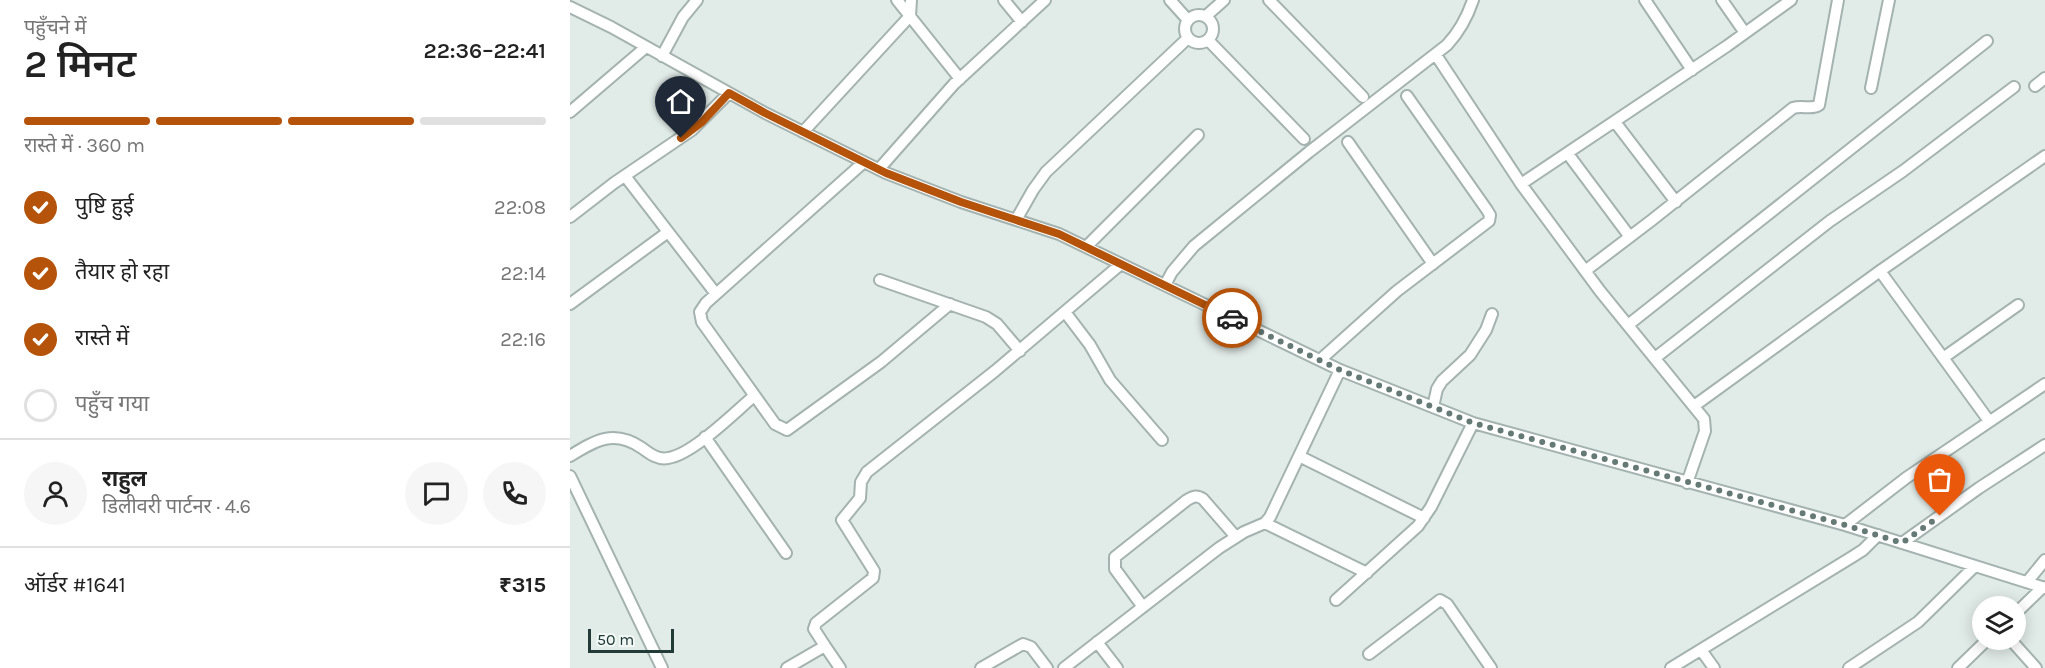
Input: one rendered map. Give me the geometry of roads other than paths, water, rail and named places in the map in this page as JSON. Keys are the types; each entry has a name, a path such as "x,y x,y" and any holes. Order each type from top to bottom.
{"street":[{"path":"662,56 682,17 697,0"},
{"path":"897,0 960,79"},
{"path":"803,132 910,16 911,0"},
{"path":"1004,0 1022,22"},
{"path":"879,169 960,79 1046,0"},
{"path":"1170,0 1188,20"},
{"path":"1206,16 1224,0"},
{"path":"1269,0 1363,97"},
{"path":"1165,285 1177,265 1194,246 1309,152 1436,55 1458,32 1473,0"},
{"path":"1645,0 1692,70"},
{"path":"1722,0 1745,33"},
{"path":"1521,184 1692,70 1791,0"},
{"path":"1585,271 1676,202 1793,108 1801,106 1812,108 1819,105 1838,0"},
{"path":"1871,88 1889,0"},
{"path":"570,7 803,132 879,169 961,202 1059,234 1340,370 1473,423 1845,525 2044,587"},
{"path":"1196,15 1206,16 1213,28 1213,33 1208,40 1195,43 1188,38 1185,29 1188,20 1196,15"},
{"path":"1016,220 1046,172 1188,38"},
{"path":"1208,40 1304,139"},
{"path":"1628,325 1987,41"},
{"path":"570,112 646,47"},
{"path":"1436,55 1521,184 1585,271 1704,419 1705,431 1687,483"},
{"path":"2035,86 2045,78"},
{"path":"1655,358 1830,221 1903,171 2014,87"},
{"path":"570,217 697,126 729,93"},
{"path":"1320,360 1396,291 1485,225 1490,215 1407,96"},
{"path":"1615,122 1676,202"},
{"path":"1086,247 1198,135"},
{"path":"1348,142 1433,264"},
{"path":"1568,154 1630,237"},
{"path":"1694,406 1880,271 2045,156"},
{"path":"864,162 702,307 699,316 754,396 778,427 787,430 881,362 950,304"},
{"path":"625,176 716,294"},
{"path":"570,304 668,232"},
{"path":"840,668 814,629 816,623 873,578 874,574 842,520 860,498 863,477 1020,351 1121,264"},
{"path":"1880,271 1989,421"},
{"path":"880,280 986,317 997,324 1020,351"},
{"path":"1943,358 2018,305"},
{"path":"1065,312 1090,345 1110,380 1162,440"},
{"path":"1433,407 1437,389 1442,381 1470,355 1486,330 1492,314"},
{"path":"1064,668 1219,548 1265,523 1270,517 1340,370"},
{"path":"1845,525 1906,478 2045,384"},
{"path":"570,456 595,441 615,438 638,445 654,456 664,459 682,454 754,396"},
{"path":"1336,600 1418,526 1431,507 1473,423"},
{"path":"705,437 786,553"},
{"path":"1902,543 1978,488 2045,445"},
{"path":"1299,456 1424,518"},
{"path":"570,476 662,668"},
{"path":"1143,607 1114,568 1115,557 1187,500 1194,496 1203,499 1236,537"},
{"path":"1265,523 1366,573"},
{"path":"1671,668 1852,558 1878,535"},
{"path":"2027,582 2045,560"},
{"path":"1856,666 1918,622 1976,566"},
{"path":"2026,604 2044,587"},
{"path":"1369,654 1440,600 1444,601 1491,668"},
{"path":"1097,642 1117,668"},
{"path":"981,668 1023,644 1030,647 1047,668"},
{"path":"787,668 825,646"},
{"path":"1701,650 1714,668"},
{"path":"1958,668 1977,650"},
{"path":"2020,650 2036,668"}]}
